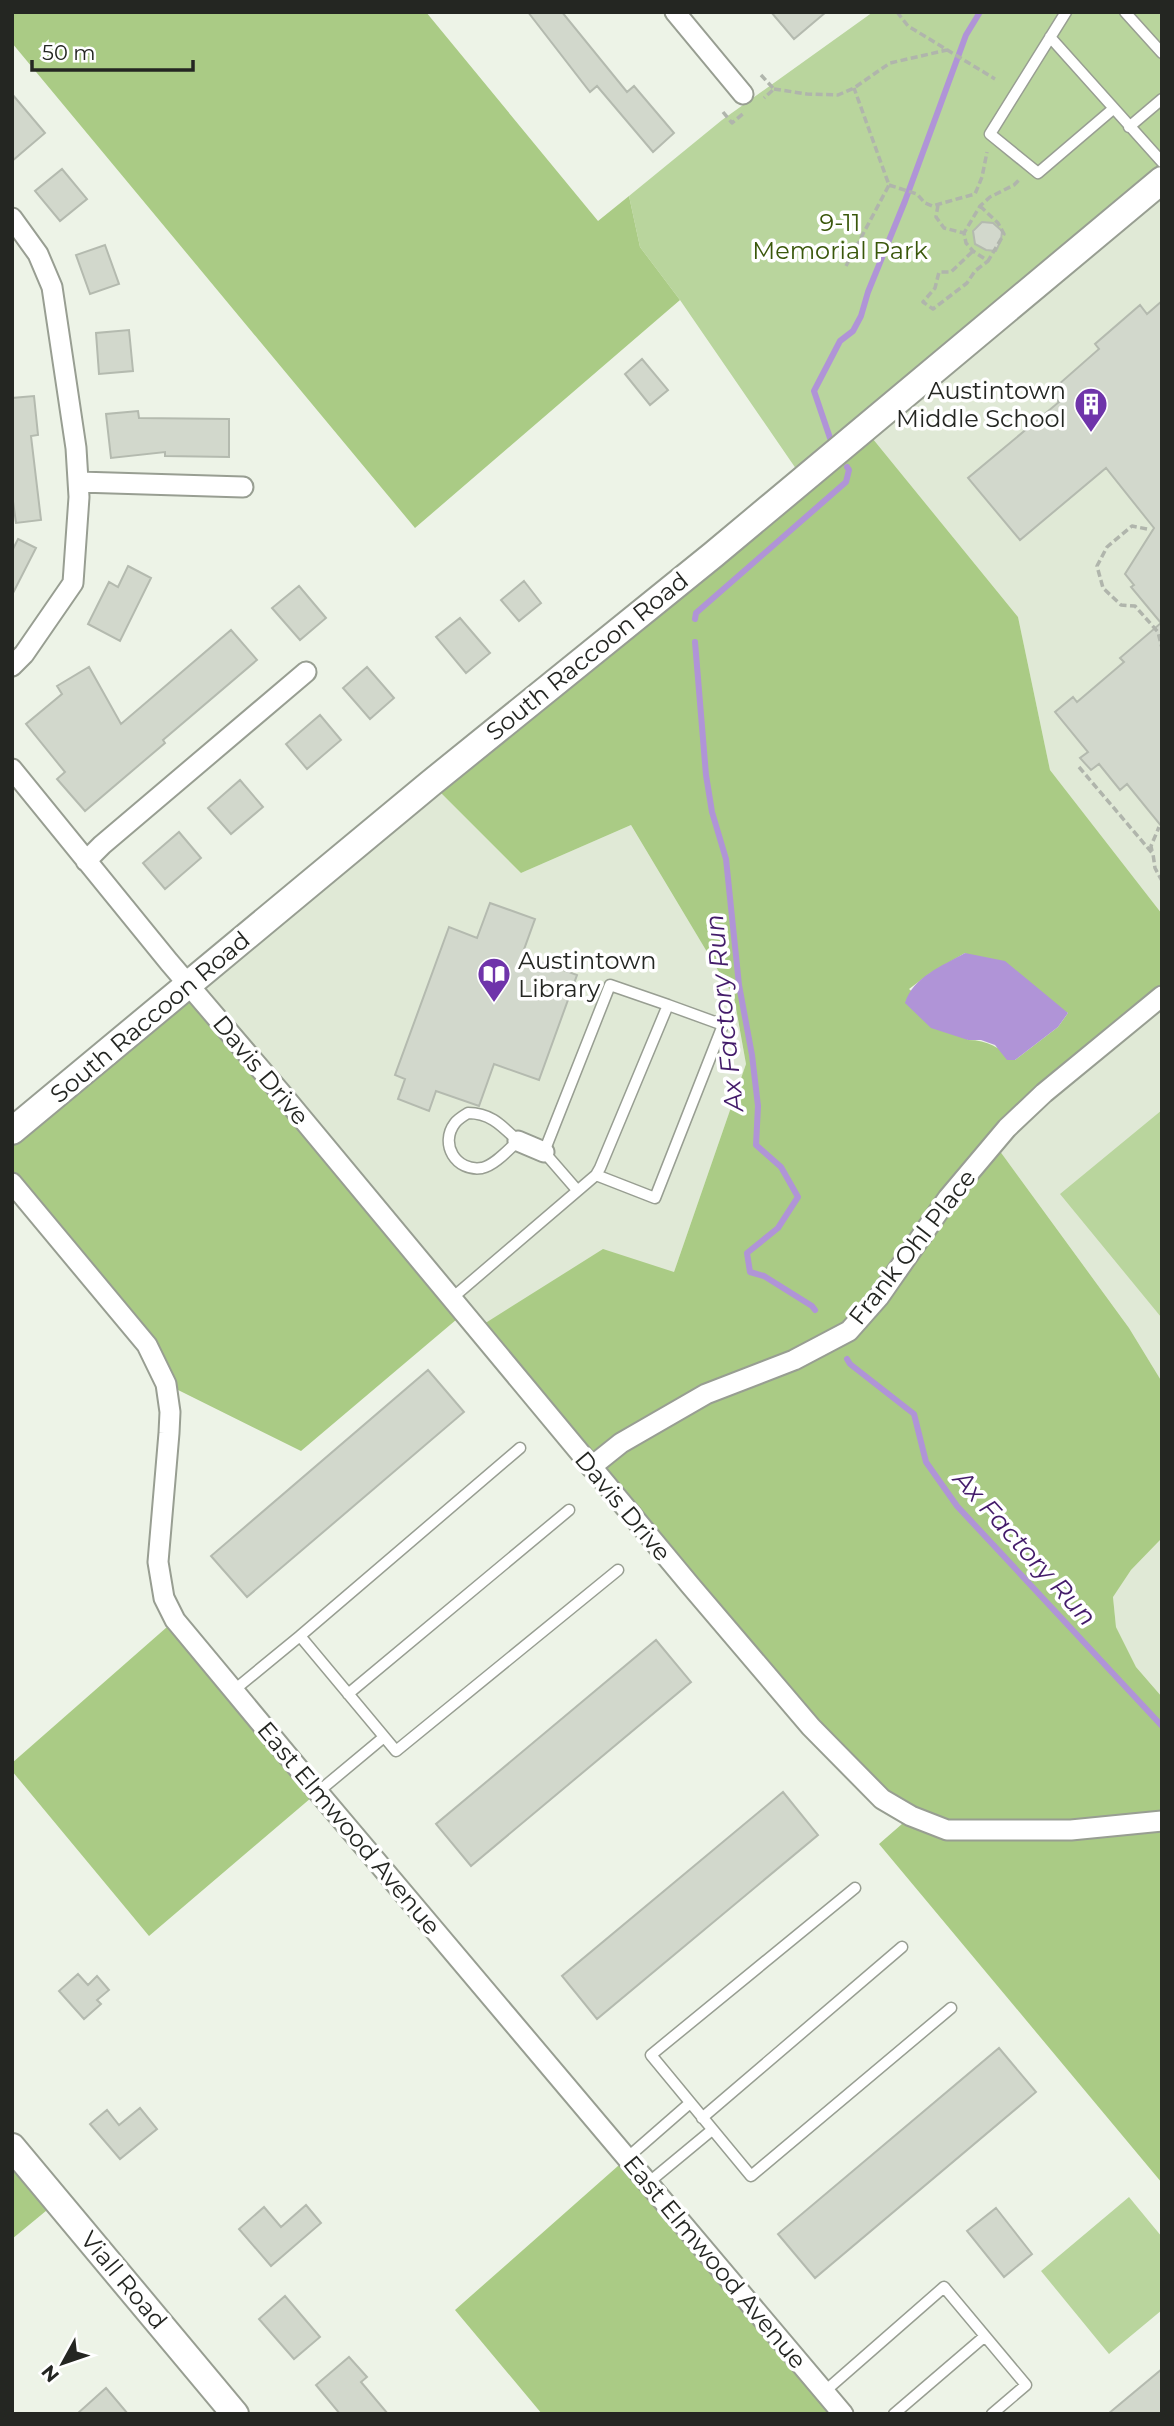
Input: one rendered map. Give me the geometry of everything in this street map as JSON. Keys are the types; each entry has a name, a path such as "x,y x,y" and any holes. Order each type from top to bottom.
{"street":[{"path":"675,12 743,94"},
{"name":"South Raccoon Road","path":"12,1131 431,783 713,555 1162,180"},
{"path":"12,218 38,254 52,287 79,482 73,583 24,654 12,666"},
{"path":"79,482 243,487"},
{"path":"86,861 306,672"},
{"name":"Davis Drive","path":"12,769 591,1467 811,1727 882,1799 911,1816 947,1830 1072,1830 1162,1821"},
{"name":"Frank Ohl Place","path":"591,1467 621,1443 706,1394 794,1360 849,1331 879,1297 948,1198 1007,1128 1044,1093 1162,996"},
{"path":"518,1141 544,1152"},
{"name":"East Elmwood Avenue","path":"12,1183 147,1345 166,1384 170,1412 158,1562 164,1598 175,1619 318,1793 843,2414"},
{"name":"Viall Road","path":"12,2147 235,2414"}],"lane":[{"path":"1066,12 990,134 1038,173 1113,108"},
{"path":"1125,12 1162,53"},
{"path":"1050,37 1162,162"},
{"path":"1129,127 1162,99"},
{"path":"577,1190 544,1152 610,985 723,1025 655,1198 596,1175"},
{"path":"451,1299 596,1175 668,1005"},
{"path":"468,1113 483,1113 518,1141 484,1168 470,1168 457,1161 449,1149 449,1134 456,1121 468,1113"},
{"path":"233,1691 520,1448"},
{"path":"348,1694 569,1510"},
{"path":"300,1636 396,1751 618,1570"},
{"path":"318,1793 384,1737"},
{"path":"855,1888 651,2055 751,2176 951,2008"},
{"path":"702,2118 902,1947"},
{"path":"627,2158 690,2103"},
{"path":"648,2183 712,2130"},
{"path":"824,2392 944,2287 1026,2385 992,2414"},
{"path":"894,2414 985,2336"}],"path":[{"path":"897,12 908,26 995,79"},
{"path":"774,89 838,95 854,88 890,63 947,50"},
{"path":"846,266 889,185 854,88"},
{"path":"889,185 917,194 932,206 975,194 989,147"},
{"path":"988,261 966,243 964,233 980,206 999,191 1014,185 1024,175"},
{"path":"938,205 936,217 944,228 964,233"},
{"path":"973,251 951,272 939,272 935,288 923,302 933,309 967,283 975,271 988,261 1004,234 998,223 980,206"},
{"path":"1147,529 1132,526 1108,547 1097,566 1103,588 1121,605 1135,606 1158,632 1162,649"},
{"path":"1079,766 1153,854"},
{"path":"1159,827 1151,846 1155,867 1162,881"}],"shaded area":[{"path":"1162,180 1162,914 1050,770 1018,617 864,428"},
{"path":"431,783 521,873 631,825 734,997 746,1064 674,1272 476,1329 189,984"},
{"path":"965,953 1005,961 1068,1013 1058,1027 1015,1060 1007,1060 995,1045 931,1028 905,1003 909,994 929,973"},
{"path":"1162,996 1162,1382 1129,1328 994,1143"},
{"path":"1162,1538 1162,1697 1136,1667 1116,1627 1113,1596 1131,1570"}],"green space":[{"path":"12,12 426,12 598,221 629,196 640,247 680,300 415,528 12,43"},
{"name":"9-11 Memorial Park","path":"873,12 1162,12 1162,180 803,479 680,300 640,247 629,196 722,120"},
{"path":"864,428 1018,617 1050,770 1162,914 1162,996 994,1143 1129,1328 1162,1382 1162,1538 1131,1570 1113,1597 1116,1627 1136,1667 1162,1697 1162,2183 879,1844 910,1817 882,1799 476,1329 603,1249 674,1272 746,1064 734,997 631,825 521,873 431,783","holes":["965,953 1068,1013 1058,1027 1015,1060 982,1041 968,1040 909,989"]},
{"path":"189,984 463,1314 301,1451 166,1384 12,1183 12,1131"},
{"path":"1162,1110 1162,1316 1161,1317 1060,1194"},
{"path":"175,1620 318,1792 149,1936 12,1771 12,1763"},
{"path":"12,2147 58,2201 12,2239"},
{"path":"627,2158 843,2414 542,2414 455,2310"},
{"path":"1129,2197 1162,2237 1162,2310 1109,2354 1041,2271"}],"building":[{"path":"528,12 562,12 627,92 634,86 674,133 653,152 597,86 590,92"},
{"path":"771,12 826,12 794,39"},
{"path":"12,94 45,133 12,161"},
{"path":"62,169 87,199 60,221 35,191"},
{"path":"982,222 993,223 1002,231 996,251 986,250 975,244 973,231"},
{"path":"105,245 119,284 90,294 76,255"},
{"name":"Austintown Middle School","path":"1162,301 1162,827 1127,784 1120,790 1099,764 1091,770 1080,758 1088,752 1055,712 1073,697 1077,702 1124,662 1120,658 1161,623 1131,587 1134,585 1125,574 1154,528 1106,468 1020,540 968,478 1059,402 1050,392 1099,349 1095,344 1140,305 1147,314"},
{"path":"129,330 133,371 99,374 96,333"},
{"path":"642,359 668,390 650,405 625,374"},
{"path":"34,396 38,435 31,436 41,520 16,523 12,494 12,398"},
{"path":"138,411 139,418 229,419 229,457 165,456 165,452 111,458 106,414"},
{"path":"18,539 36,548 12,595 12,551"},
{"path":"128,566 151,578 120,641 88,624 109,582 118,587"},
{"path":"524,581 541,603 519,621 501,600"},
{"path":"299,586 326,618 300,640 272,608"},
{"path":"460,618 490,653 466,673 436,637"},
{"path":"231,630 257,660 85,811 57,779 65,772 26,724 62,694 57,686 89,667 121,724"},
{"path":"367,667 394,698 370,719 343,688"},
{"path":"320,715 341,740 307,769 286,744"},
{"path":"240,780 263,807 231,834 208,808"},
{"path":"179,832 201,858 165,889 143,863"},
{"name":"Austintown Library","path":"490,903 535,919 522,955 577,975 539,1080 494,1064 479,1106 436,1091 429,1111 398,1099 405,1079 395,1075 449,927 477,938"},
{"path":"428,1370 464,1412 247,1597 211,1556"},
{"path":"656,1640 691,1682 471,1866 436,1824"},
{"path":"783,1792 818,1835 597,2019 562,1976"},
{"path":"78,1974 88,1985 97,1976 109,1990 97,2000 101,2004 84,2019 59,1991"},
{"path":"999,2048 1036,2092 815,2278 778,2234"},
{"path":"140,2108 157,2129 120,2159 90,2124 107,2110 119,2125"},
{"path":"306,2205 321,2223 271,2266 239,2229 264,2207 281,2227"},
{"path":"996,2208 1032,2254 1004,2277 967,2231"},
{"path":"285,2296 320,2337 294,2359 259,2319"},
{"path":"349,2357 367,2377 361,2382 388,2414 340,2414 316,2385"},
{"path":"1162,2369 1162,2414 1108,2414"},
{"path":"106,2388 128,2414 77,2414"}],"waterway":[{"name":"Ax Factory Run","path":"830,438 814,391 840,341 853,331 861,316 966,35 980,12"},
{"name":"Ax Factory Run","path":"695,619 696,613 846,482 849,470 847,467"},
{"name":"Ax Factory Run","path":"695,642 706,775 712,812 726,859 739,985 752,1055 758,1106 756,1145 781,1167 798,1197 778,1228 747,1253 750,1272 764,1276 815,1310"},
{"name":"Ax Factory Run","path":"847,1359 914,1414 926,1462 957,1506 1162,1726"}],"place":[{"name":"Austintown Middle School","path":"1091,434"},
{"name":"Austintown Library","path":"494,1004"}]}
